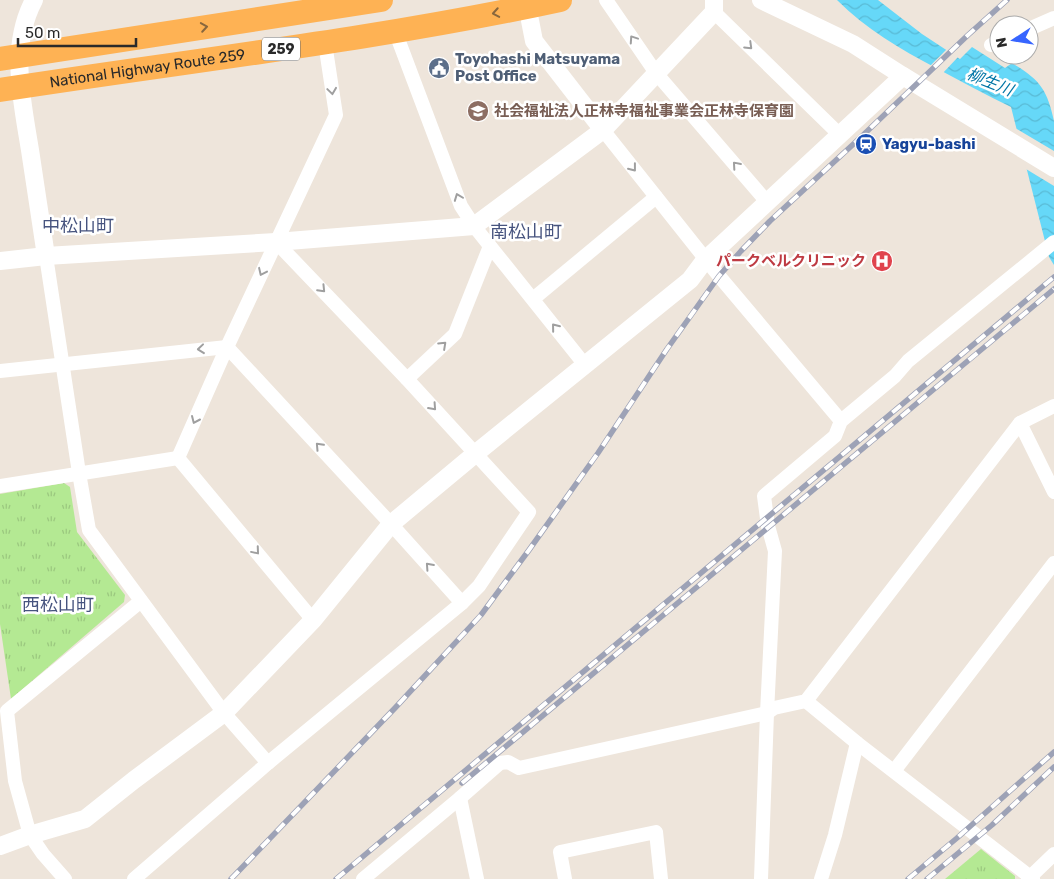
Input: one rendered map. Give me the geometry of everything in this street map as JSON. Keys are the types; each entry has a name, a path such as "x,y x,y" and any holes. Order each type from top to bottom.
{"highway":[{"name":"National Highway Route 259","path":"9,57 332,3 381,0"},
{"name":"National Highway Route 259","path":"10,89 325,43 395,31 525,3 560,0"}],"street":[{"path":"34,0 9,57 10,89 46,256 89,530 224,713 268,763"},
{"path":"606,0 656,73 767,202"},
{"path":"761,0 853,44 1054,168"},
{"path":"525,3 534,41 705,260 841,421"},
{"path":"0,261 46,256 276,242 474,226 603,130 714,6 840,135"},
{"path":"1039,25 1054,18"},
{"path":"395,31 461,206 474,226 585,365"},
{"path":"178,458 336,115 325,43"},
{"path":"0,846 85,819 224,713 313,620 391,524 690,280 705,260 903,76"},
{"path":"533,299 656,197"},
{"path":"134,879 268,763 462,603 479,586 529,512 408,379 276,242"},
{"path":"408,379 455,334 490,246"},
{"path":"761,879 775,550 768,526 764,496 835,436 841,421 895,376 908,361 1049,246"},
{"path":"0,372 228,347"},
{"path":"228,347 462,603"},
{"path":"363,879 500,763 508,762 519,768 767,713 774,708 806,700 1020,424 1054,406"},
{"path":"1020,424 1054,492"},
{"path":"0,486 178,458"},
{"path":"178,458 313,620"},
{"path":"894,771 1054,562"},
{"path":"65,879 43,854 30,835 15,781 7,711 141,601"},
{"path":"806,700 857,743 1031,878 1054,854"},
{"path":"821,879 835,835 857,743"},
{"path":"460,798 477,879"},
{"path":"565,879 560,852 656,832 661,879"}],"green space":[{"path":"64,483 70,487 77,532 125,595 124,602 11,699 0,624 0,494"},
{"path":"981,849 1015,876 1015,879 945,879"}],"water":[{"name":"柳生川","path":"837,0 878,0 922,34 960,59 972,47 989,58 989,65 1000,65 1005,68 1009,65 1015,65 1036,80 1041,86 1054,121 1054,265 1049,257 1011,107 897,46"}],"pier":[{"path":"948,48 959,56 942,74 929,67"},
{"path":"1015,128 1054,151 1054,186 1026,169"}],"railway":[{"path":"231,879 395,708 481,615 598,453 667,349 719,276 741,251 770,221 1007,0"},
{"path":"336,879 1054,277"},
{"path":"462,783 1054,289"},
{"path":"908,879 1054,752"},
{"path":"927,879 992,825 1054,767"}],"place":[{"name":"Toyohashi Matsuyama Post Office","path":"439,68"},
{"name":"社会福祉法人正林寺福祉事業会正林寺保育園","path":"478,111"},
{"name":"Yagyu-bashi","path":"866,144"},
{"name":"パークベルクリニック","path":"882,261"}],"district":[{"name":"中松山町","path":"78,226"},
{"name":"南松山町","path":"526,232"},
{"name":"西松山町","path":"58,605"}]}
